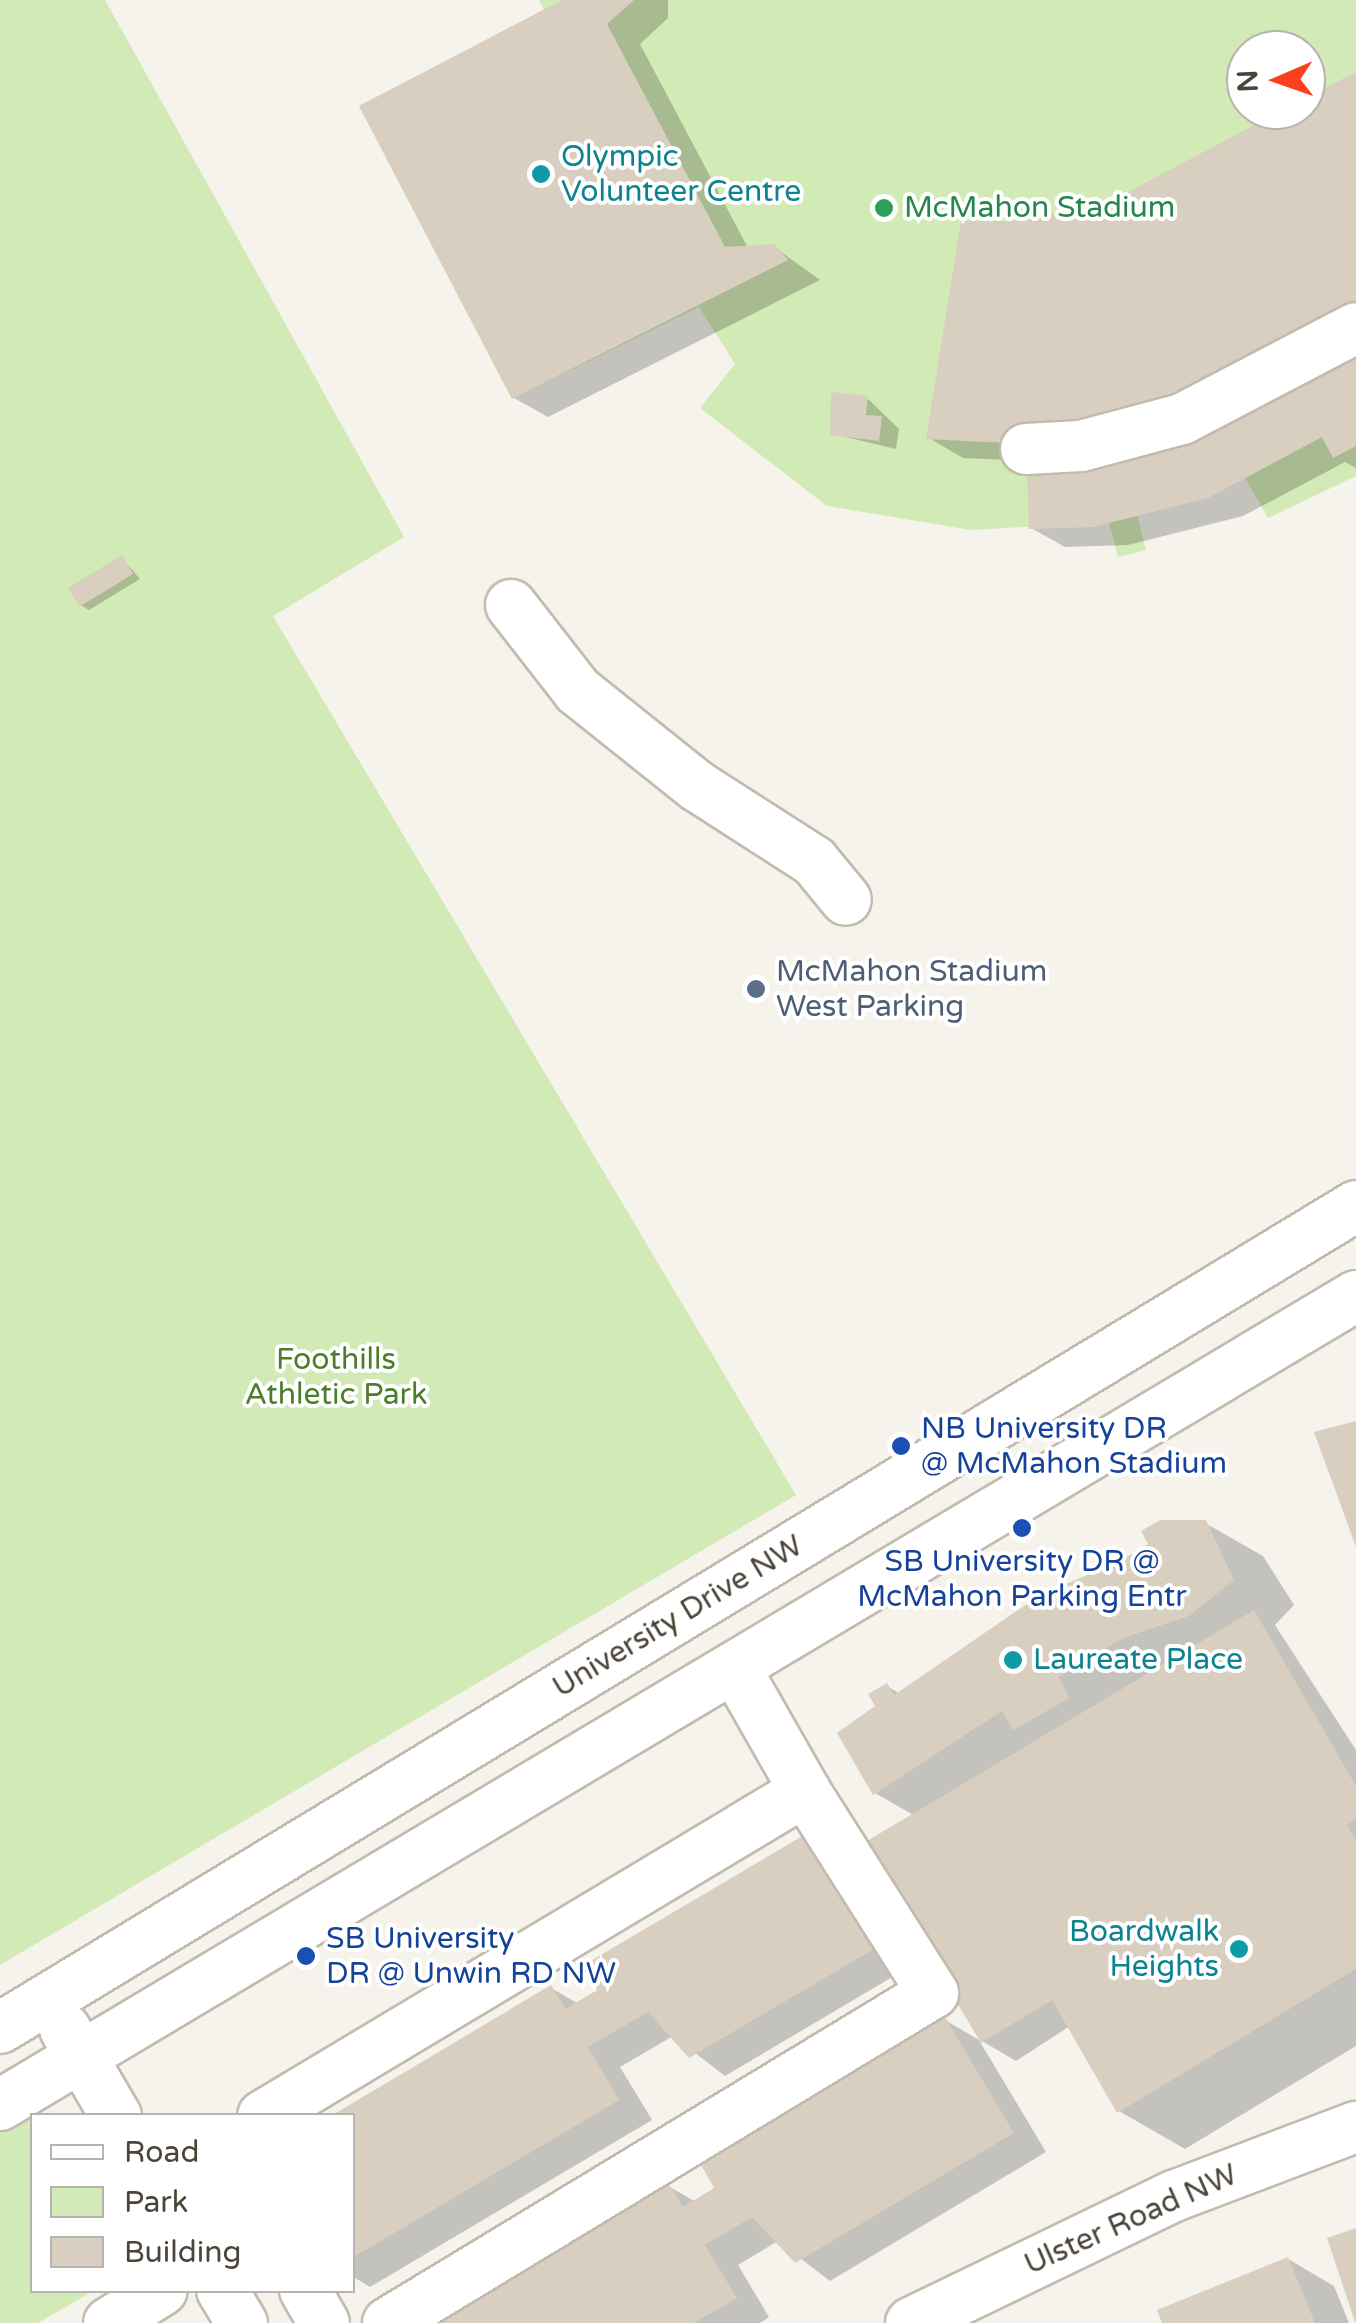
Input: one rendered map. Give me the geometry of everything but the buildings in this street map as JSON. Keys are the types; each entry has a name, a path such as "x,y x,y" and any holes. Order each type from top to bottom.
{"street":[{"path":"1026,450 1081,446 1182,419 1356,328"},
{"path":"511,604 578,690 697,786 814,861 846,900"},
{"name":"University Drive NW","path":"0,2028 1356,1206"},
{"path":"0,2105 736,1670 1356,1296"},
{"path":"388,2323 933,1993 805,1792 736,1670"},
{"path":"267,2113 805,1792"},
{"path":"48,1999 114,2113"},
{"name":"Ulster Road NW","path":"911,2323 1174,2196 1356,2127"},
{"path":"109,2323 157,2293"},
{"path":"224,2293 242,2323"},
{"path":"308,2293 324,2323"}],"green space":[{"name":"Foothills Athletic Park","path":"0,0 105,0 404,537 273,616 796,1495 0,1965"},
{"name":"McMahon Stadium","path":"539,0 1356,0 1356,476 1268,518 1244,476 1137,515 1146,550 1118,557 1109,522 971,530 827,506 700,408 735,364 699,307 512,399 359,106 544,10"},
{"path":"30,2118 30,2293 90,2293 38,2323 0,2323 0,2128"}],"place":[{"name":"Olympic Volunteer Centre","path":"541,174"},
{"name":"McMahon Stadium","path":"884,208"},
{"name":"McMahon Stadium West Parking","path":"756,989"},
{"name":"NB University DR @ McMahon Stadium","path":"901,1446"},
{"name":"SB University DR @ McMahon Parking Entr","path":"1022,1528"},
{"name":"Laureate Place","path":"1013,1660"},
{"name":"Boardwalk Heights","path":"1239,1949"},
{"name":"SB University DR @ Unwin RD NW","path":"306,1956"}]}
